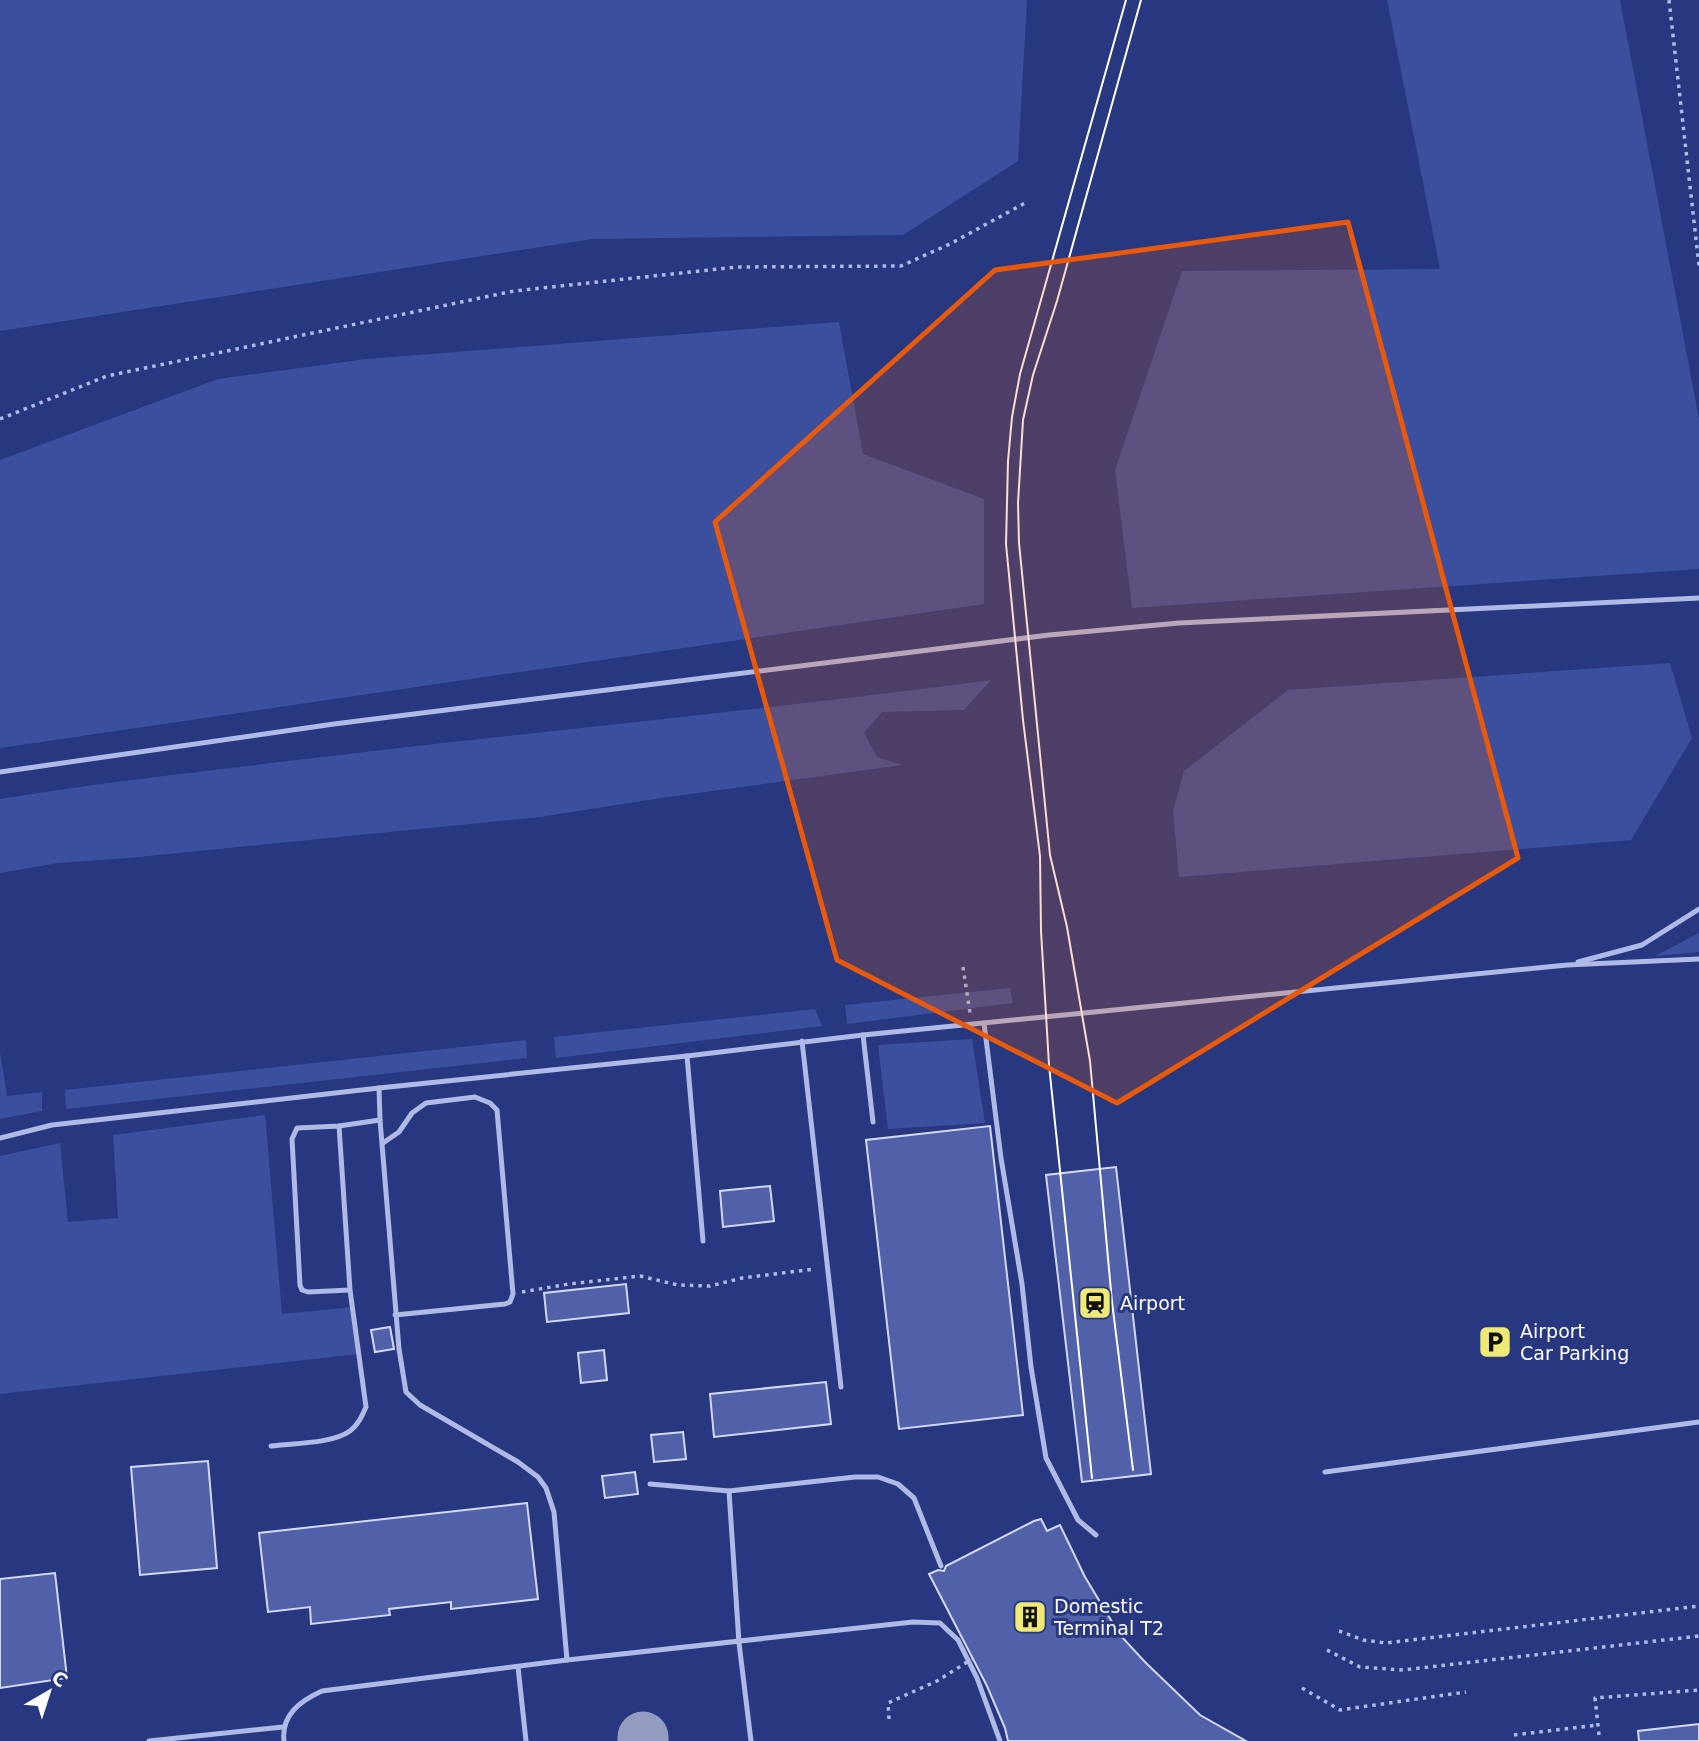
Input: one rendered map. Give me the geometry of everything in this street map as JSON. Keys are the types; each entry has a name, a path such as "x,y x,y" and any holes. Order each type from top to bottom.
{"lane":[{"path":"0,772 334,724 1049,635 1179,623 1699,598"},
{"path":"1567,965 1642,945 1699,909"},
{"path":"0,1138 52,1125 379,1087 687,1056 802,1041 1567,965 1699,959"},
{"path":"984,1023 1001,1158 1046,1458 1077,1520 1096,1535"},
{"path":"863,1035 873,1122"},
{"path":"802,1041 841,1387"},
{"path":"687,1056 703,1241"},
{"path":"379,1087 395,1315 406,1392 420,1405 518,1462 538,1477 546,1488 554,1512 567,1660"},
{"path":"383,1143 399,1132 412,1113 426,1103 475,1097 490,1103 496,1110 513,1294 510,1302 505,1304 395,1315"},
{"path":"350,1290 308,1292 302,1290 300,1285 292,1139 297,1128 380,1120"},
{"path":"271,1446 336,1438 358,1423 366,1408 350,1290 339,1126"},
{"path":"1325,1472 1699,1422"},
{"path":"650,1485 729,1491 855,1477 878,1477 898,1484 914,1498 941,1566"},
{"path":"729,1491 739,1643 751,1741"},
{"path":"284,1741 283,1727 295,1707 306,1698 322,1691 567,1660 914,1622 940,1623 958,1640 977,1678 1000,1741"},
{"path":"518,1667 526,1741"},
{"path":"149,1741 283,1727"}],"path":[{"path":"1670,0 1699,266"},
{"path":"0,419 107,376 513,291 737,267 901,266 950,244 1025,203"},
{"path":"963,967 972,1025"},
{"path":"513,1294 640,1276 678,1285 710,1286 742,1278 829,1267"},
{"path":"1339,1631 1355,1638 1386,1643 1699,1606"},
{"path":"1326,1650 1360,1667 1403,1670 1699,1636"},
{"path":"889,1720 888,1703 937,1681 972,1659"},
{"path":"1302,1688 1340,1710 1466,1692"},
{"path":"1599,1735 1595,1698 1699,1690"},
{"path":"1514,1735 1598,1725"}],"highlighted area":[{"path":"1348,222 1518,858 1117,1103 837,960 715,522 995,270"}],"shaded area":[{"path":"0,0 1027,0 1018,161 903,235 592,239 0,331"},
{"path":"1387,0 1620,0 1699,419 1699,569 1132,608 1115,470 1182,271 1440,269"},
{"path":"839,322 863,454 984,499 984,604 0,748 0,460 218,379 366,359"},
{"path":"1670,663 1692,738 1631,840 1179,877 1173,811 1184,771 1288,690"},
{"path":"991,680 964,710 882,712 864,733 877,757 902,765 540,817 58,863 0,873 0,799 288,761"},
{"path":"1699,933 1699,952 1655,956"},
{"path":"1010,988 1013,1003 847,1024 845,1005"},
{"path":"815,1009 822,1026 556,1058 554,1037"},
{"path":"972,1039 985,1123 888,1129 878,1045"},
{"path":"526,1040 527,1058 66,1109 65,1090"},
{"path":"0,1052 7,1096 42,1092 42,1111 0,1119"},
{"path":"265,1115 282,1314 353,1307 359,1354 0,1394 0,1156 60,1143 68,1222 118,1218 113,1135"}],"building":[{"path":"990,1126 1023,1415 899,1429 866,1140"},
{"path":"1116,1167 1151,1474 1082,1482 1046,1175"},
{"path":"770,1186 774,1221 723,1227 720,1191"},
{"path":"626,1284 629,1313 547,1322 544,1293"},
{"path":"390,1327 394,1349 375,1352 371,1330"},
{"path":"604,1350 607,1380 581,1383 578,1353"},
{"path":"826,1382 831,1424 714,1437 710,1394"},
{"path":"683,1432 686,1459 654,1462 651,1435"},
{"path":"208,1461 217,1568 140,1575 131,1467"},
{"path":"635,1472 638,1494 605,1498 602,1476"},
{"path":"527,1503 538,1599 451,1609 451,1602 389,1609 390,1615 311,1624 310,1607 268,1612 259,1533"},
{"name":"Domestic Terminal T2","path":"1041,1519 1047,1531 1060,1525 1085,1577 1120,1635 1200,1715 1246,1741 1008,1741 987,1686 929,1574 938,1570 944,1571 946,1566"},
{"path":"55,1573 67,1678 0,1688 0,1579"},
{"path":"1699,1724 1699,1741 1639,1741 1638,1731"}],"tram line":[{"path":"1092,1478 1049,1065 1041,931 1040,856 1023,720 1006,544 1008,461 1020,374 1126,0"},
{"path":"1133,1470 1112,1302 1090,1061 1067,927 1050,855 1019,543 1018,503 1023,420 1033,375 1057,301 1141,0"}],"place":[{"name":"Airport","path":"1095,1303"},
{"name":"Airport Car Parking","path":"1495,1342"},
{"name":"Domestic Terminal T2","path":"1030,1617"}]}
